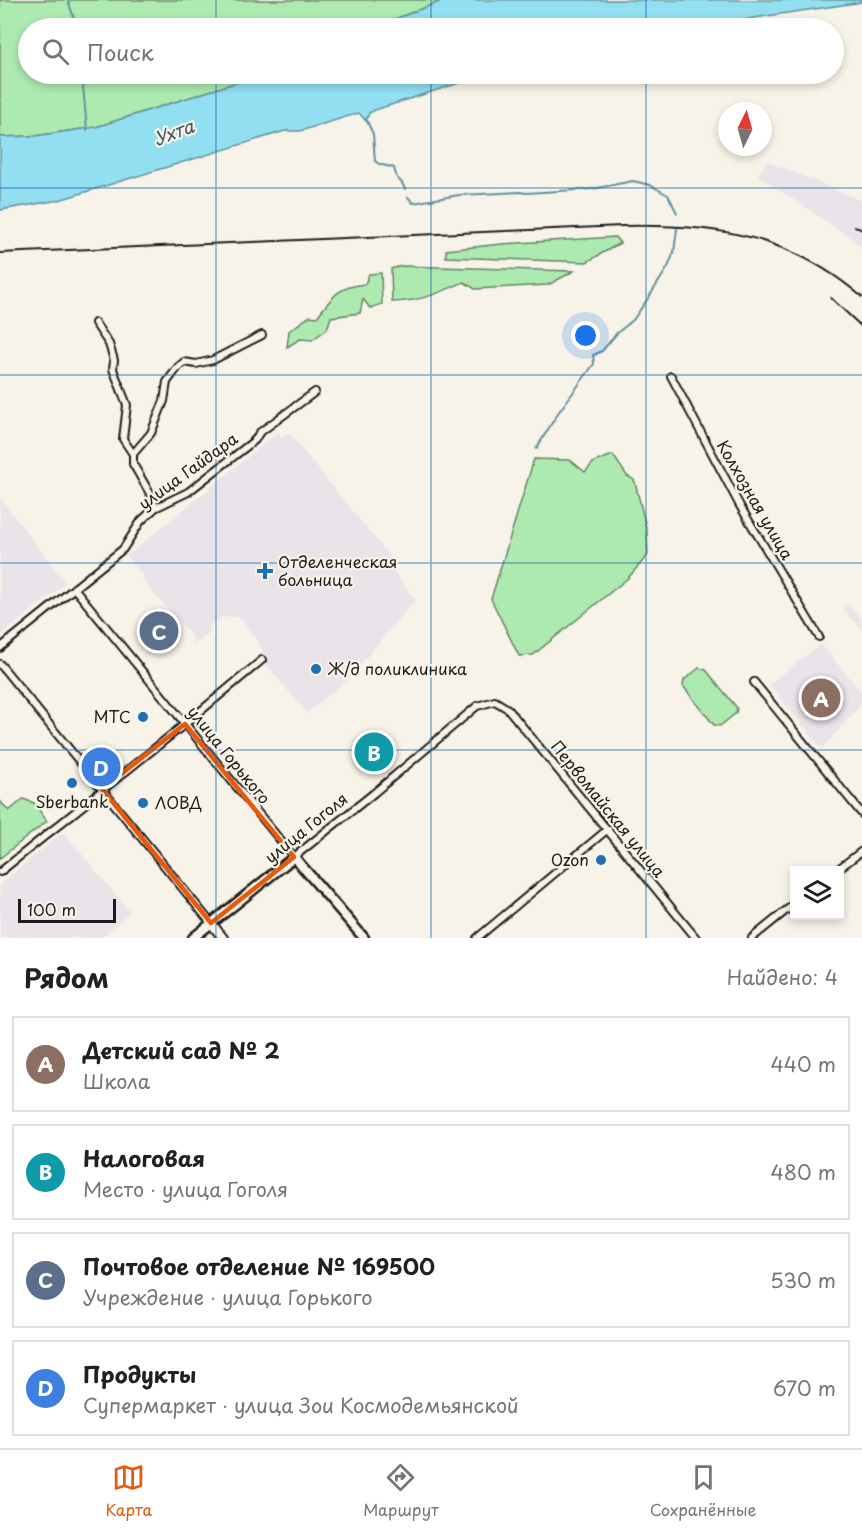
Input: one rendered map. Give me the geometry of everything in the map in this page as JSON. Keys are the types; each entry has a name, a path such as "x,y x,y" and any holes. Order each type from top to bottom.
{"main road":[{"name":"улица Гоголя","path":"193,938 294,857"},
{"name":"улица Горького","path":"294,857 364,938"}],"street":[{"path":"95,323 109,344 114,360 113,369 127,405 123,439 133,454 133,464 152,497 155,508"},
{"path":"133,454 151,433 164,401 167,382 178,367 184,362 196,364 213,360 262,335"},
{"name":"Колхозная улица","path":"671,376 740,506 819,637"},
{"name":"улица Гайдара","path":"0,648 123,549 141,521 155,508 188,492 255,440 259,433 315,392"},
{"name":"улица Горького","path":"74,588 294,857"},
{"path":"0,872 262,660"},
{"path":"0,664 223,938"},
{"path":"754,682 862,814"},
{"name":"Первомайская улица","path":"495,701 508,709 696,938"},
{"name":"улица Гоголя","path":"294,857 477,706 495,701"},
{"path":"477,938 608,829"},
{"path":"842,866 862,851"},
{"path":"752,938 790,908"}],"highlighted area":[{"path":"185,724 294,857 211,923 102,789"}],"shaded area":[{"path":"767,161 862,201 862,248 847,235 758,176"},
{"name":"Отделенческая больница","path":"278,432 282,438 289,433 391,558 387,563 415,600 346,681 307,713 259,656 263,650 241,619 223,617 209,626 211,629 205,637 194,644 189,633 143,581 144,578 127,556"},
{"path":"0,498 66,583 0,636"},
{"path":"847,604 862,619 862,629 842,609"},
{"path":"821,644 862,693 862,703 822,749 769,684"},
{"path":"63,832 130,912 101,938 0,938 0,884"}],"green space":[{"path":"0,0 444,0 398,18 18,18 18,84 231,84 96,127 35,136 0,137"},
{"path":"615,237 620,243 587,262 446,257 446,250"},
{"path":"401,266 574,271 548,285 475,289 464,282 429,296 392,302 391,269"},
{"path":"381,273 382,304 370,308 363,299 360,313 331,317 327,329 312,340 300,339 287,347 289,331 310,316 317,317 336,294 348,287 365,284 369,274"},
{"path":"613,455 627,476 635,482 647,531 648,555 628,578 533,655 519,656 491,599 534,459 570,460 585,472 594,462"},
{"path":"699,668 706,670 737,708 736,713 720,726 714,725 683,686 684,680"},
{"path":"23,799 34,803 47,821 0,858 0,801 9,811"}],"water":[{"path":"444,0 862,0 862,2 754,18 398,18"},
{"name":"Ухта","path":"231,84 456,84 375,110 369,113 366,121 359,113 300,131 285,131 59,200 0,210 0,137 35,136 96,127"}],"waterway":[{"path":"68,0 74,18"},
{"path":"83,84 87,130"},
{"path":"366,119 373,134 375,161 394,168 397,178 405,189"},
{"path":"408,197 413,203 459,195 592,189 633,181 650,185 668,195 677,213"},
{"path":"536,449 558,413 594,364 593,355 602,351 617,333 633,320 649,297 668,267 674,252 677,229"}],"railway":[{"path":"0,253 622,226 688,227 750,237 779,246 835,276 862,297"},
{"path":"855,226 862,230"},
{"path":"831,298 862,327"}],"place":[{"name":"Отделенческая больница","path":"265,571"},
{"name":"Почтовое отделение № 169500","path":"159,631"},
{"name":"Ж/д поликлиника","path":"316,669"},
{"name":"Детский сад № 2","path":"821,698"},
{"name":"МТС","path":"143,717"},
{"name":"Налоговая","path":"374,752"},
{"name":"Продукты","path":"101,767"},
{"name":"Sberbank","path":"72,783"},
{"name":"ЛОВД","path":"143,803"},
{"name":"Ozon","path":"601,860"}]}
